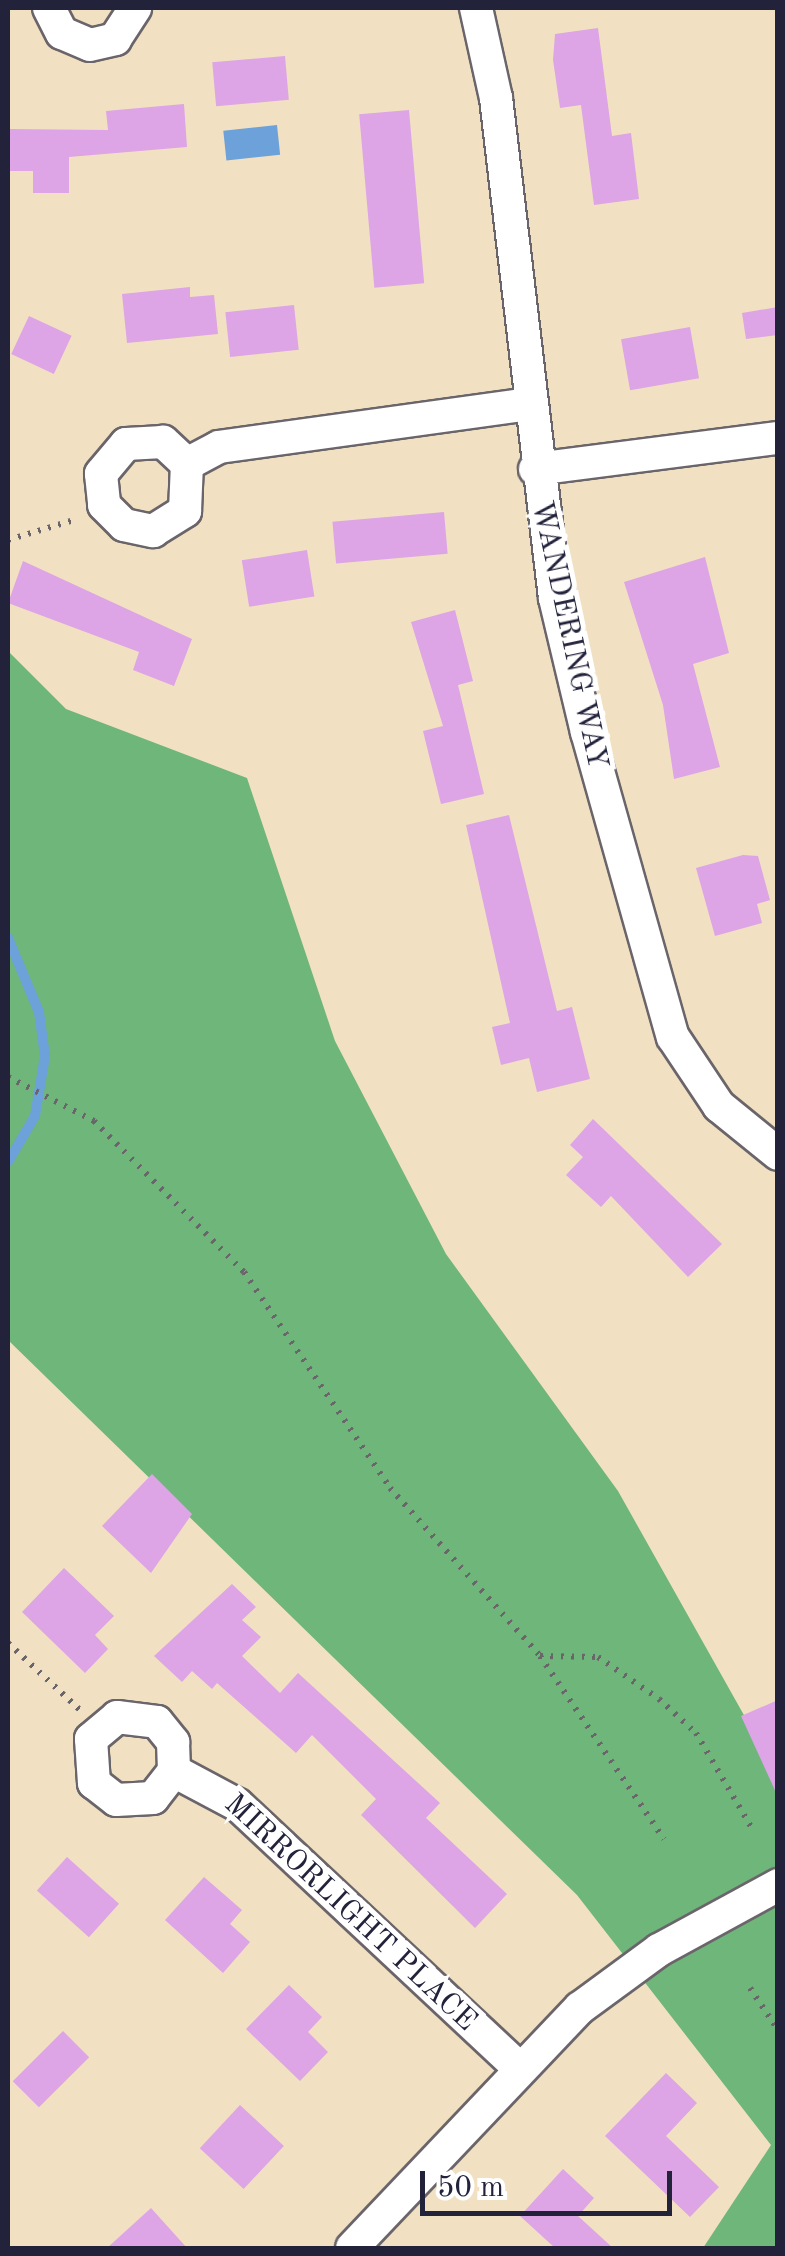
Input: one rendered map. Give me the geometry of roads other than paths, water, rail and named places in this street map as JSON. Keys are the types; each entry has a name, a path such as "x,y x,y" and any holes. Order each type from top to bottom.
{"street":[{"path":"49,8 62,33 90,45 115,39 135,8"},
{"name":"WANDERING WAY","path":"476,8 496,98 527,404 554,598 658,994 692,1069 778,1154"},
{"path":"187,464 260,434 527,404"},
{"path":"535,469 778,438"},
{"path":"164,442 187,464 191,497 172,524 138,530 104,505 101,474 126,444 164,442"},
{"path":"132,1714 157,1722 173,1742 174,1771 140,1803 102,1793 88,1765 99,1728 132,1714"},
{"name":"MIRRORLIGHT PLACE","path":"174,1771 238,1806 518,2068"},
{"path":"352,2248 518,2068 660,1950 778,1884"}],"water":[{"path":"277,125 280,155 226,160 223,131"}],"waterway":[{"path":"8,938 39,1012 45,1056 35,1116 8,1162"}]}
